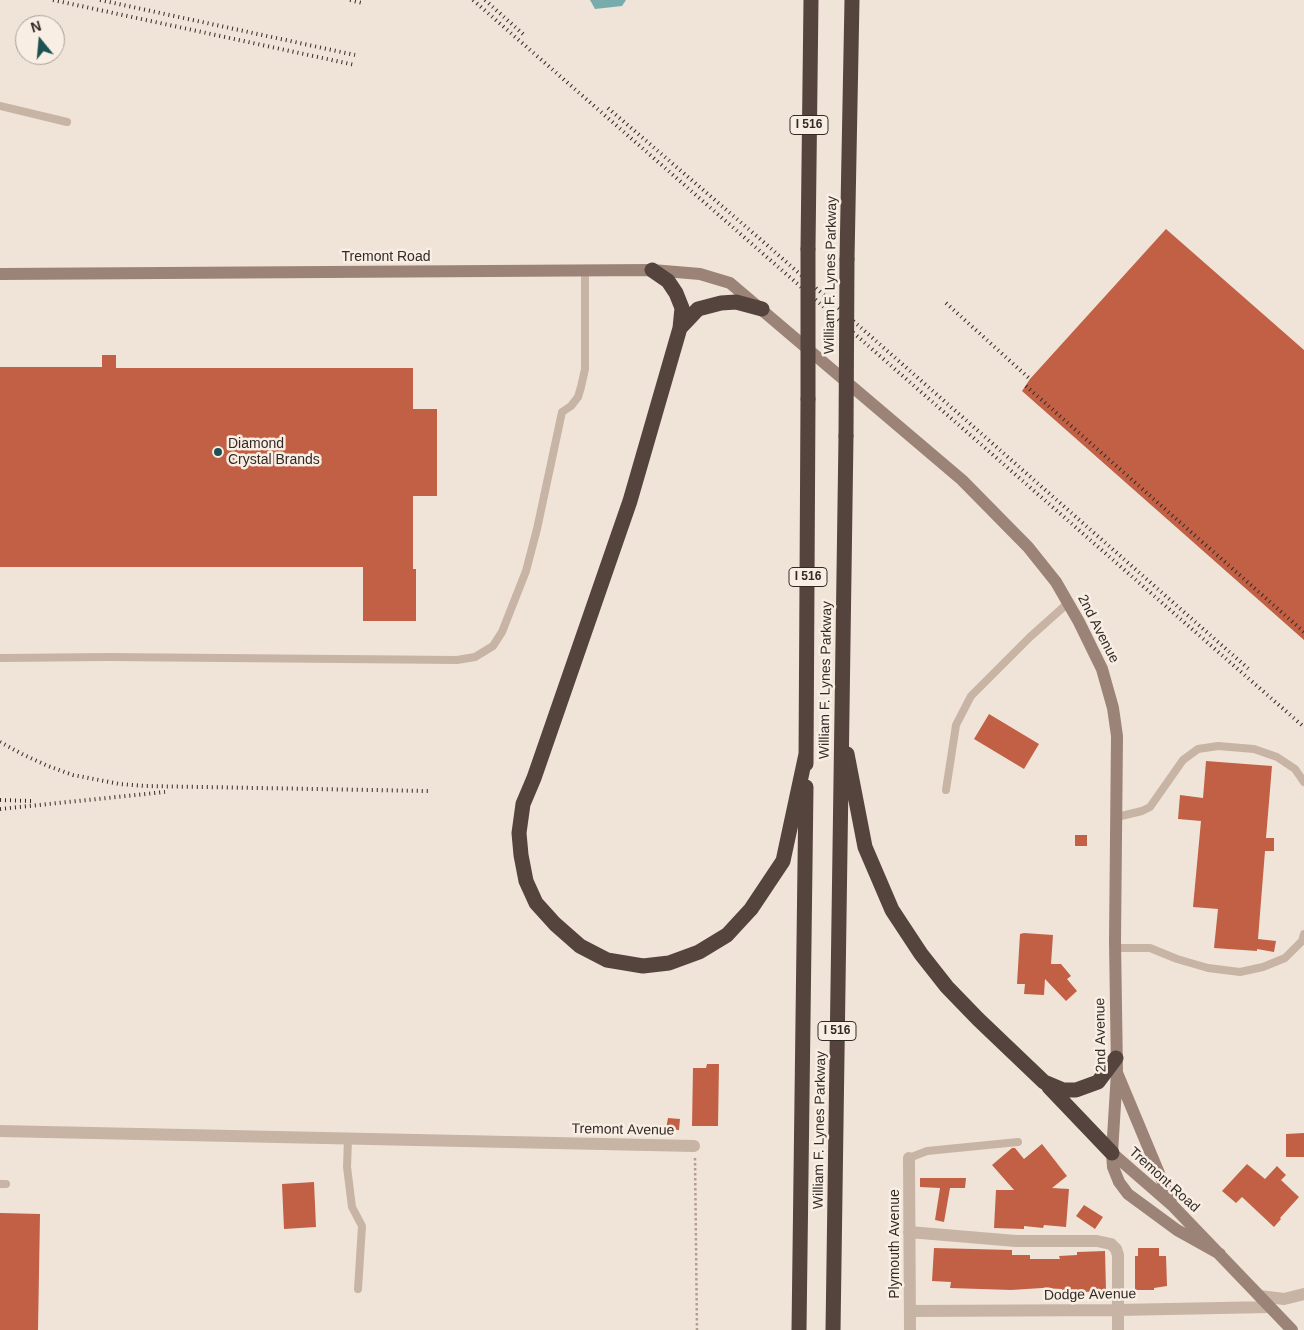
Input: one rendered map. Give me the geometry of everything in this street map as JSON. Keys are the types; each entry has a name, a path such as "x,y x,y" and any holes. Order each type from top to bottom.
{"highway":[{"name":"William F. Lynes Parkway","path":"799,1330 806,754 811,0"},
{"name":"William F. Lynes Parkway","path":"833,1330 847,259 853,4"},
{"path":"652,270 668,281 676,293 682,308 680,328 630,501 534,778 523,804 519,832 521,856 526,881 536,903 555,924 580,946 608,960 643,966 669,963 699,952 727,935 751,909 783,861 806,754"},
{"path":"680,328 698,309 721,303 736,302 762,309"},
{"path":"842,732 850,763 865,847 892,910 921,954 947,986 978,1019 1044,1082 1112,1153"},
{"path":"1044,1082 1063,1090 1076,1090 1098,1082 1117,1065"}],"street":[{"name":"Tremont Road","path":"0,274 652,270 700,274 730,283 762,309"},
{"name":"2nd Avenue","path":"762,309 962,480 1028,547 1056,582 1102,669 1113,708 1117,736 1115,948 1117,1065 1112,1153"},
{"path":"1117,1065 1173,1206"},
{"name":"Tremont Avenue","path":"0,1130 694,1146"},
{"name":"Tremont Road","path":"1112,1153 1173,1206 1292,1330"},
{"name":"Tremont Road","path":"1112,1153 1113,1167 1119,1182 1128,1194 1177,1230 1220,1254"},
{"name":"Plymouth Avenue","path":"909,1158 910,1330"},
{"path":"909,1232 1016,1241 1097,1241 1111,1244 1116,1249 1118,1255 1118,1330"},
{"path":"1260,1296 1284,1299 1304,1294"},
{"name":"Dodge Avenue","path":"910,1311 1270,1307"}],"lane":[{"path":"0,106 67,122"},
{"path":"0,658 457,660 475,657 493,646 502,632 526,571 562,412 571,406 578,397 581,387 585,369 586,271"},
{"path":"946,790 956,726 972,696 1030,637 1068,603"},
{"path":"1117,816 1142,811 1150,807 1183,760 1198,749 1218,746 1254,749 1277,757 1295,769 1304,782"},
{"path":"1115,948 1150,948 1177,959 1208,968 1240,972 1263,967 1285,958 1302,941 1304,934"},
{"path":"348,1139 347,1168 352,1207 362,1226 358,1289"},
{"path":"909,1158 927,1151 1018,1142"}],"path":[{"path":"694,1146 697,1330"}],"water":[{"path":"590,0 626,0 622,6 595,9"}],"building":[{"path":"1166,229 1304,350 1304,640 1022,391 1030,379"},
{"name":"Diamond Crystal Brands","path":"102,355 116,355 116,368 413,368 413,409 437,409 437,496 413,496 413,569 416,569 416,621 363,621 363,567 0,567 0,367 102,367"},
{"path":"989,714 1039,744 1024,769 974,739"},
{"path":"1206,761 1272,766 1266,838 1274,838 1274,851 1265,851 1258,939 1276,941 1274,952 1257,949 1257,951 1214,948 1218,909 1193,907 1201,821 1178,819 1180,795 1203,798"},
{"path":"1075,835 1087,835 1087,846 1075,846"},
{"path":"1020,934 1053,935 1051,964 1061,964 1071,976 1067,979 1077,991 1066,1001 1045,979 1044,995 1024,994 1025,984 1017,984"},
{"path":"707,1064 719,1064 718,1126 692,1126 693,1068 706,1068"},
{"path":"668,1118 680,1119 679,1130 666,1129"},
{"path":"1304,1133 1304,1157 1286,1157 1286,1134"},
{"path":"1042,1144 1067,1176 1052,1188 1069,1189 1066,1227 1044,1225 1043,1228 1024,1226 1024,1229 994,1228 996,1190 1014,1190 992,1165 1012,1148 1015,1148 1024,1159"},
{"path":"1247,1164 1265,1179 1277,1166 1286,1175 1281,1180 1299,1197 1274,1227 1242,1197 1236,1203 1222,1191"},
{"path":"920,1178 966,1178 965,1188 950,1188 944,1222 935,1220 940,1188 920,1187"},
{"path":"314,1182 316,1227 284,1229 282,1184"},
{"path":"1084,1205 1103,1217 1095,1229 1076,1216"},
{"path":"0,1213 40,1214 38,1330 0,1330"},
{"path":"934,1248 1012,1250 1012,1255 1030,1255 1030,1259 1060,1259 1059,1256 1077,1255 1077,1252 1105,1251 1106,1291 1062,1293 1062,1289 1042,1288 1011,1290 950,1288 951,1282 932,1281"},
{"path":"1138,1248 1159,1248 1159,1256 1166,1256 1167,1286 1154,1288 1154,1290 1135,1290 1135,1256 1138,1256"}],"railway":[{"path":"53,0 355,65"},
{"path":"100,0 355,55"},
{"path":"350,0 362,3"},
{"path":"473,0 1304,727"},
{"path":"485,0 523,34"},
{"path":"608,108 759,238 1251,671"},
{"path":"946,303 1030,379"},
{"path":"1026,386 1304,632"},
{"path":"0,742 48,766 73,775 120,784 428,791"},
{"path":"0,809 165,792"},
{"path":"0,800 32,801"}],"place":[{"name":"Diamond Crystal Brands","path":"218,452"}]}
